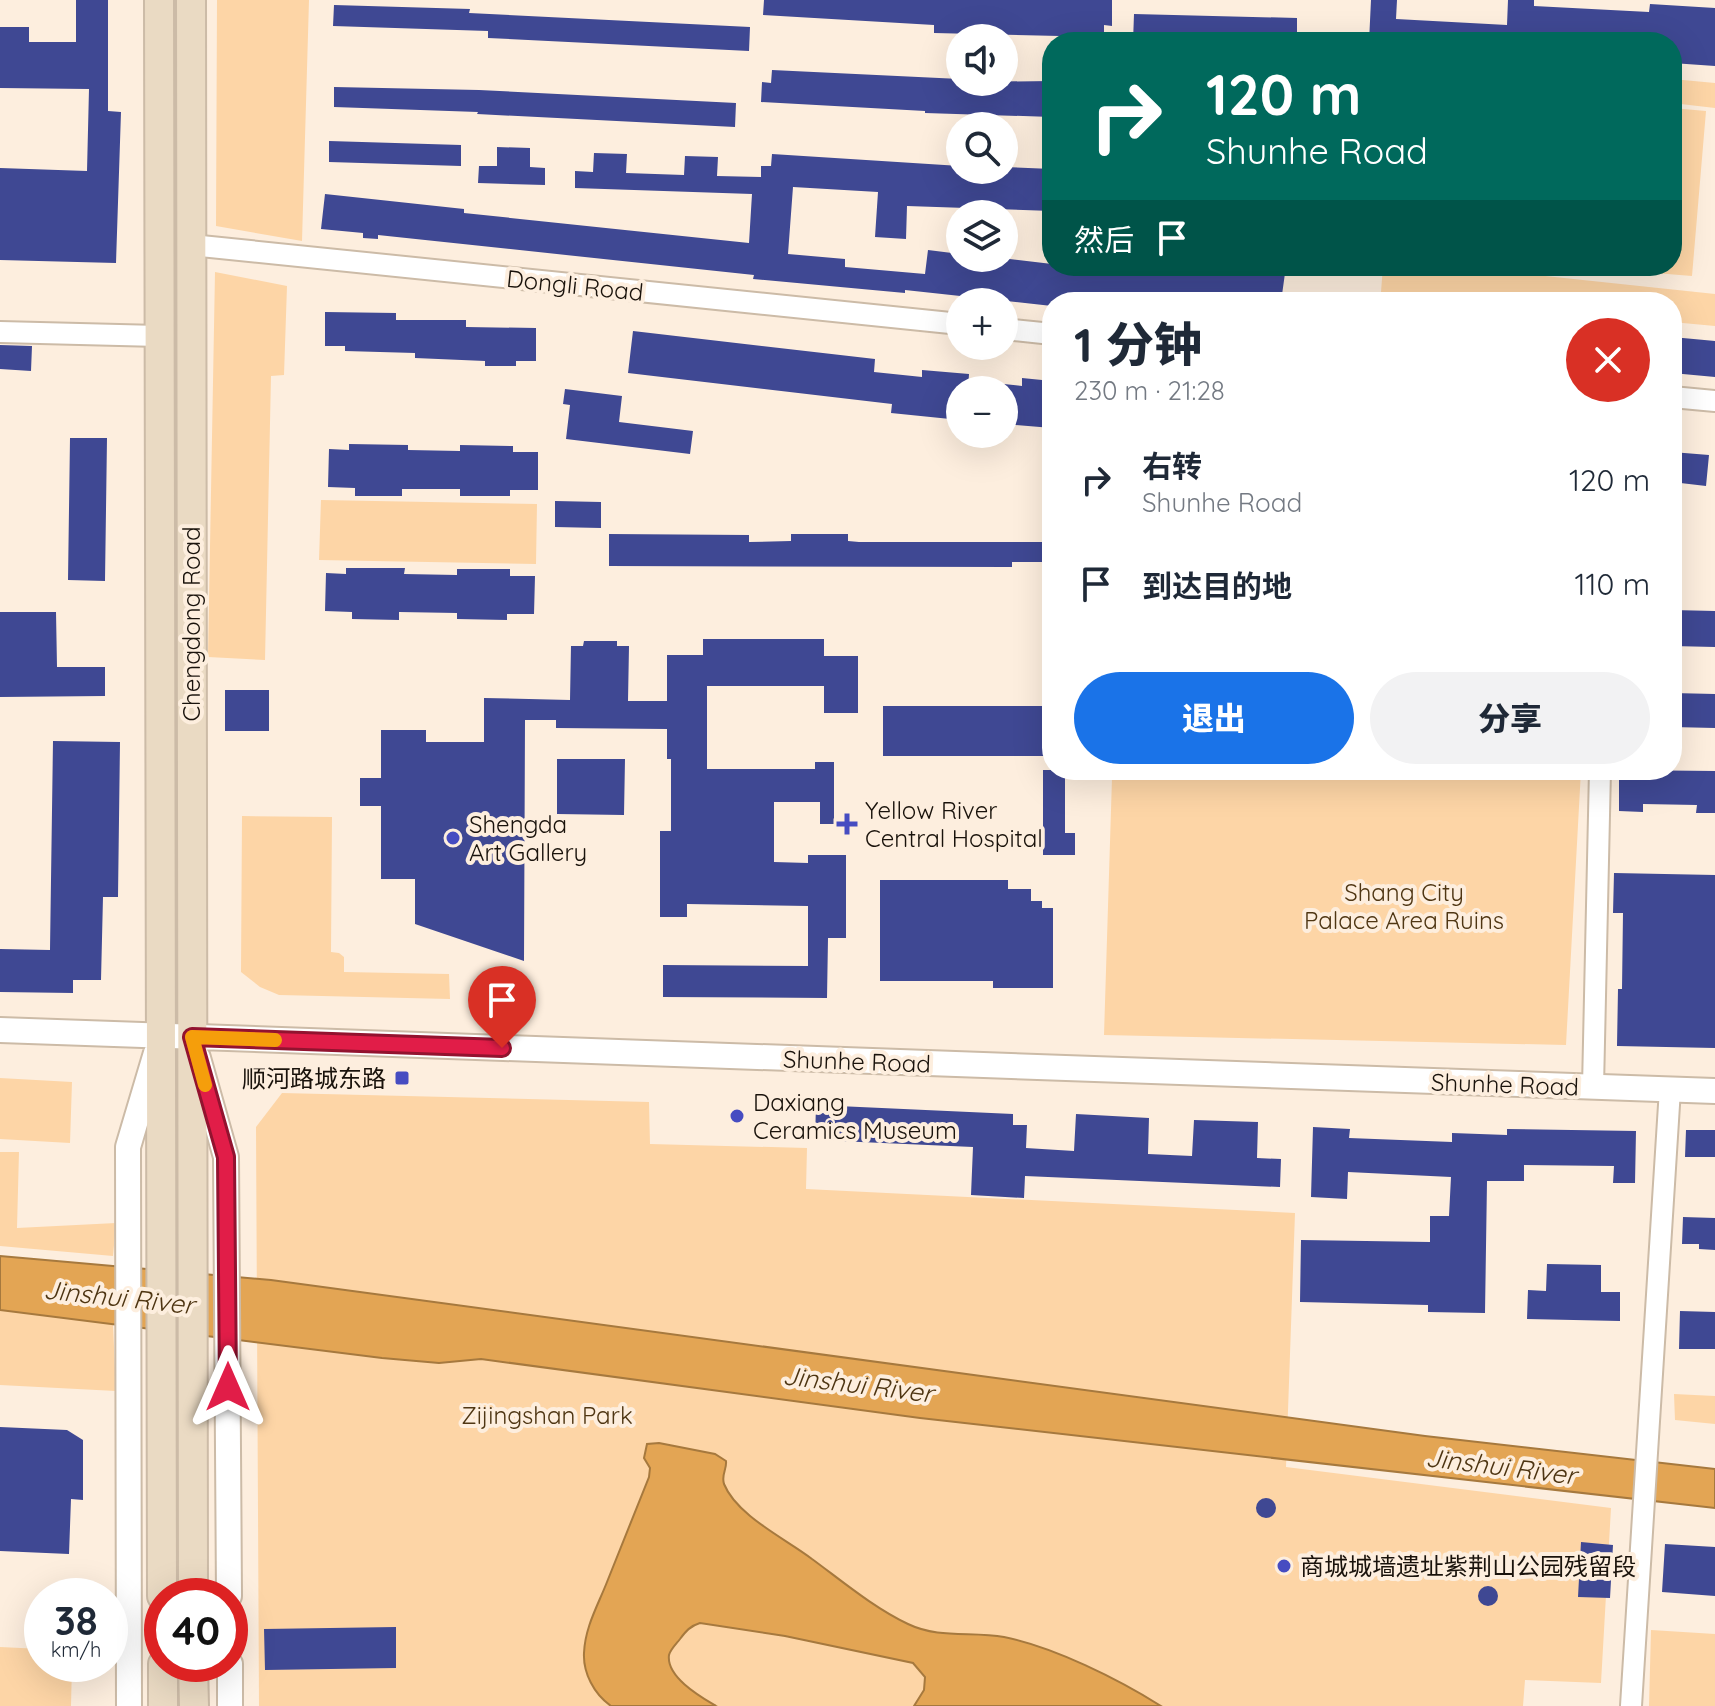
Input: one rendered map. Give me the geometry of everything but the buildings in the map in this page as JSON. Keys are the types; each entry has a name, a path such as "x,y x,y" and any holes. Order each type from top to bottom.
{"main road":[{"name":"Chengdong Road","path":"159,0 162,1578"},
{"name":"Chengdong Road","path":"191,0 193,1578"},
{"path":"163,1682 163,1706"},
{"path":"193,1682 194,1706"}],"street":[{"name":"Dongli Road","path":"191,245 946,323"},
{"path":"1018,330 1042,333"},
{"path":"0,332 159,336"},
{"path":"1682,398 1715,401"},
{"path":"1593,1087 1600,780"},
{"name":"Shunhe Road","path":"0,1030 1715,1091"},
{"path":"192,1037 226,1157 229,1578"},
{"path":"129,1706 128,1147 160,1038"},
{"path":"1631,1706 1670,1089"},
{"path":"230,1682 230,1706"}],"green space":[{"path":"217,0 309,0 302,241 216,226"},
{"path":"1682,80 1715,83 1715,108 1682,104"},
{"path":"1682,109 1706,111 1692,276 1682,275"},
{"path":"215,272 287,286 284,375 271,376 265,660 208,657"},
{"path":"1382,276 1545,276 1715,294 1715,326 1682,323 1682,292 1381,292"},
{"path":"321,500 537,504 536,564 319,560"},
{"name":"Shang City Palace Area Ruins","path":"1112,780 1580,780 1566,1045 1104,1035"},
{"path":"242,816 332,817 331,952 344,957 344,972 449,974 450,999 279,995 260,987 241,972"},
{"path":"0,1078 72,1082 70,1143 0,1139"},
{"name":"Zijingshan Park","path":"282,1093 649,1102 650,1144 807,1148 806,1189 1295,1213 1286,1467 1611,1508 1601,1683 1525,1680 1523,1706 259,1706 256,1127"},
{"path":"0,1152 19,1152 17,1228 116,1223 113,1256 0,1246"},
{"path":"0,1310 113,1324 116,1391 0,1385"},
{"path":"1674,1394 1715,1396 1715,1424 1675,1420"},
{"path":"1651,1630 1715,1634 1715,1706 1649,1706"},
{"path":"0,1647 24,1648 24,1682 72,1682 71,1706 0,1706"}],"water":[{"name":"Jinshui River","path":"0,1256 271,1280 1425,1436 1715,1469 1715,1508 920,1418 481,1359 439,1363 382,1358 0,1310"},
{"path":"659,1443 715,1454 726,1461 724,1484 730,1496 751,1517 895,1618 932,1632 992,1635 1044,1648 1106,1675 1161,1706 914,1706 924,1690 925,1677 913,1663 785,1636 700,1623 688,1629 673,1647 669,1655 670,1663 686,1685 716,1706 611,1706 599,1695 588,1675 584,1661 585,1643 592,1616 649,1477 650,1468 644,1458 647,1444"}],"slow traffic":[{"path":"205,1085 192,1037 275,1040"}],"place":[{"name":"Yellow River Central Hospital","path":"847,824"},
{"name":"Shengda Art Gallery","path":"453,838"},
{"name":"顺河路城东路","path":"402,1078"},
{"name":"Daxiang Ceramics Museum","path":"737,1116"},
{"name":"商城城墙遗址紫荆山公园残留段","path":"1284,1566"}],"route":[{"path":"228,1387 226,1157 192,1037 502,1048"}]}
